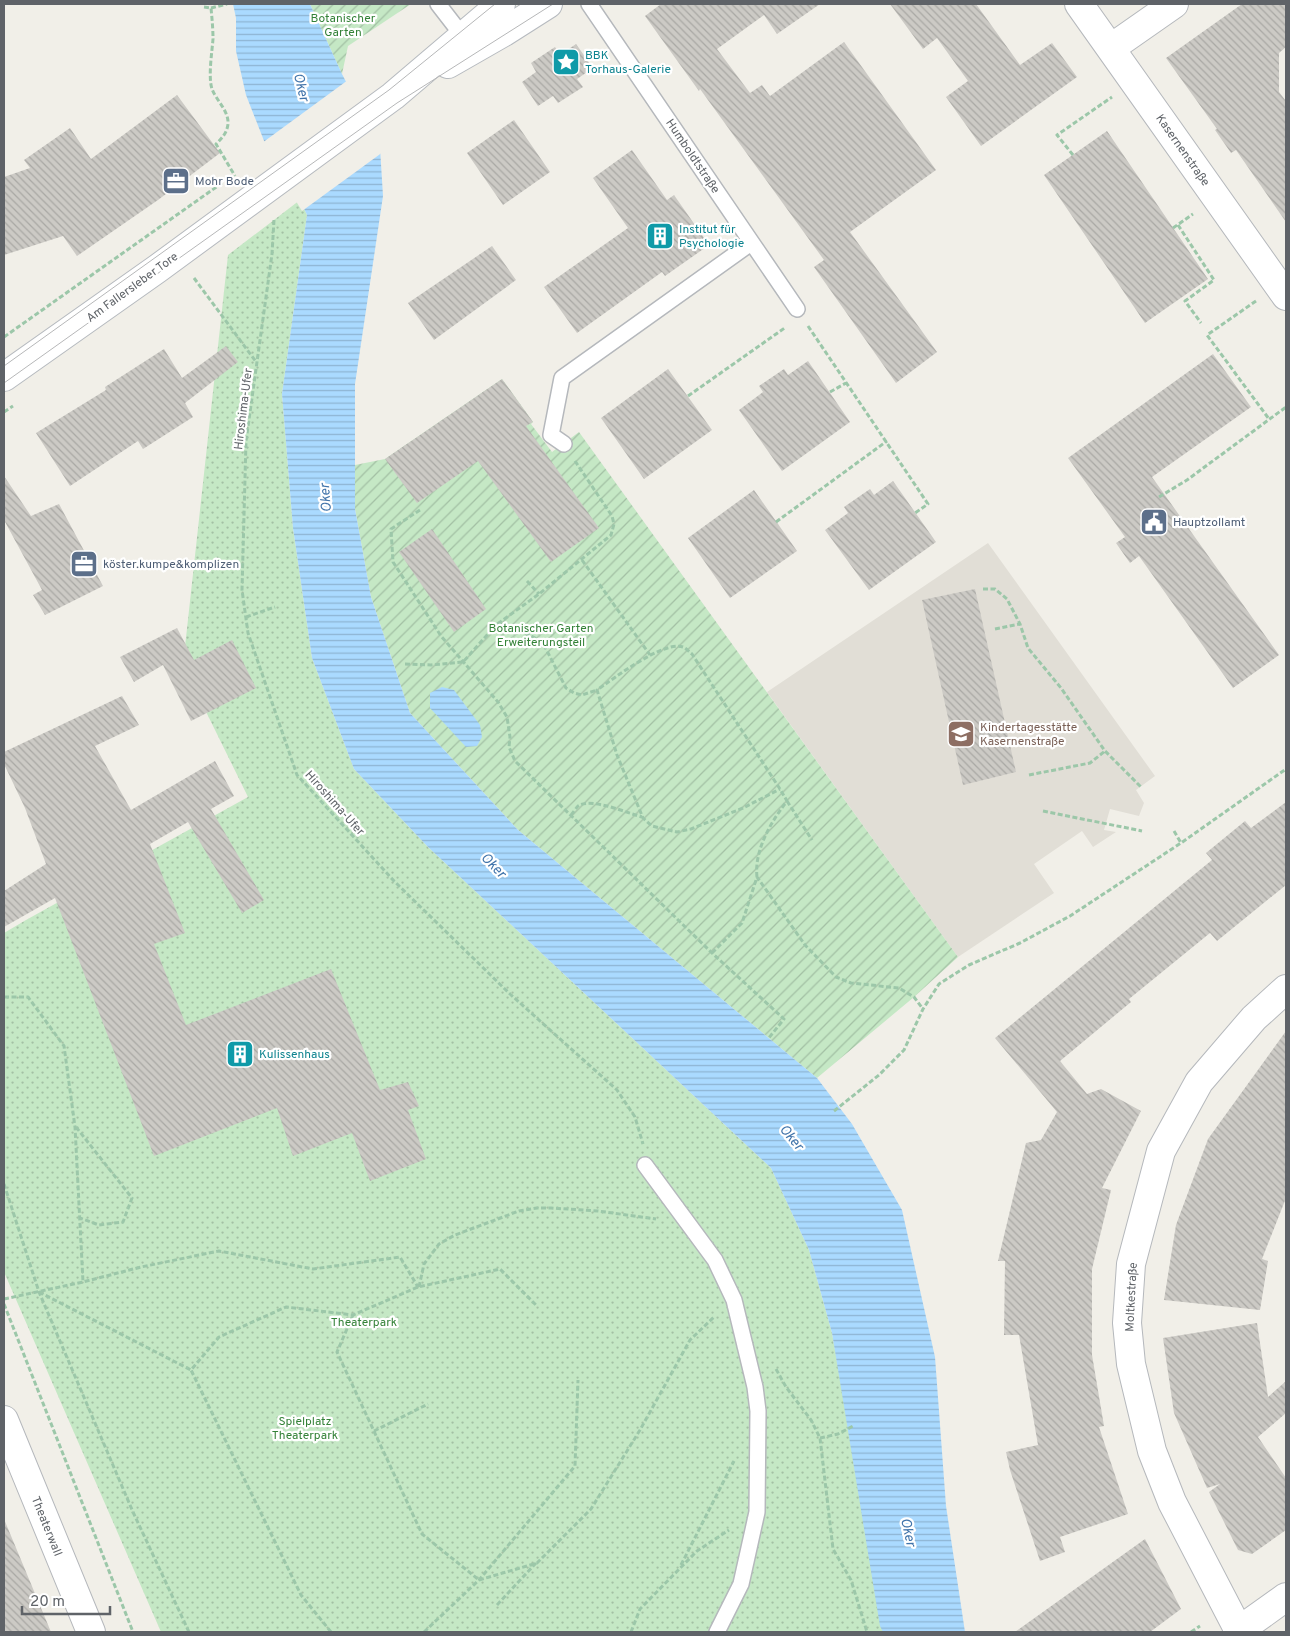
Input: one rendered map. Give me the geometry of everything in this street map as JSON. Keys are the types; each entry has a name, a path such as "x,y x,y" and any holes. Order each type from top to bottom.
{"street":[{"path":"266,205 501,4"},
{"path":"393,96 504,32 548,4"},
{"name":"Kasernenstraße","path":"1079,4 1283,291"},
{"path":"1111,48 1174,4"},
{"name":"Am Fallersleber Tore","path":"4,377 266,205"},
{"name":"Moltkestraße","path":"1239,1632 1172,1502 1152,1451 1130,1364 1127,1324 1131,1264 1161,1151 1192,1094 1199,1082 1254,1018 1286,989"},
{"name":"Theaterwall","path":"4,1420 91,1632"},
{"path":"1239,1632 1286,1597"}],"lane":[{"path":"438,4 462,36"},
{"name":"Humboldtstraße","path":"589,4 797,309"},
{"path":"564,444 550,435 562,378 751,243"},
{"path":"645,1165 715,1260 734,1300 755,1387 758,1411 757,1512 741,1584 718,1632"}],"path":[{"path":"204,7 211,8 226,4"},
{"path":"211,8 213,39 211,82 213,91 228,123 226,133 216,144 235,176"},
{"path":"1073,155 1058,135 1116,93"},
{"path":"4,337 156,228 214,188 242,172"},
{"path":"257,364 272,254 266,205"},
{"path":"1174,228 1198,211"},
{"path":"1178,225 1214,280 1185,301 1201,323"},
{"name":"Hiroshima-Ufer","path":"193,277 257,364 246,441 242,590 248,633 297,775 394,881 510,994 617,1090 635,1117 642,1141 645,1165"},
{"path":"1269,419 1206,335 1283,291"},
{"path":"797,309 928,504 914,513"},
{"path":"688,396 769,340"},
{"path":"830,392 846,383"},
{"path":"1159,497 1187,480 1286,407"},
{"path":"776,522 887,441"},
{"path":"405,664 431,665 463,662 496,625 582,560 611,534 614,524 612,516 564,444"},
{"path":"420,510 390,529 393,562 441,636 498,702 507,717 510,737 508,747 514,761 712,953 784,1019 768,1039"},
{"path":"582,560 650,656"},
{"path":"527,581 539,594"},
{"path":"983,589 995,589 1007,599 1020,624 1028,648 1061,688 1105,750 1141,787"},
{"path":"246,617 275,607"},
{"path":"995,629 1020,624"},
{"path":"496,625 512,626 534,638 545,647 566,688 582,695 597,690 667,647 682,646 692,654 812,840"},
{"path":"597,690 617,755 643,818"},
{"path":"1029,775 1090,763 1105,750"},
{"path":"834,1111 879,1074 904,1050 923,1009 939,984 969,965 1020,943 1070,916 1181,843 1286,769"},
{"path":"571,815 579,806 588,802 602,804 643,818 652,826 677,832 691,829 743,808 780,789"},
{"path":"712,953 742,923 757,877 757,859 776,814 787,801"},
{"path":"1043,811 1142,831"},
{"path":"1174,831 1181,843"},
{"path":"757,877 805,946 836,977 851,983 899,988 914,997 923,1009"},
{"path":"4,996 28,997 64,1046 76,1127 83,1282"},
{"path":"76,1127 132,1198 123,1222 100,1226 80,1218"},
{"path":"4,1184 39,1292 133,1512 189,1632"},
{"path":"418,1287 424,1264 439,1244 455,1235 519,1212 537,1208 551,1208 598,1211 640,1218"},
{"path":"4,1299 219,1251 313,1269 400,1258 418,1287"},
{"path":"191,1370 220,1338 286,1307 353,1315 418,1287 500,1269 536,1305"},
{"path":"39,1292 191,1370 301,1595 331,1632"},
{"path":"4,1304 133,1632"},
{"path":"353,1315 337,1352 422,1534 479,1580"},
{"path":"497,1606 591,1509 640,1430 690,1340 704,1325"},
{"path":"424,1632 479,1580 574,1466 578,1380"},
{"path":"374,1431 428,1404"},
{"path":"811,1420 820,1438 833,1549 851,1580 867,1632"},
{"path":"820,1438 838,1434 853,1426"},
{"path":"678,1570 712,1508 737,1455"},
{"path":"631,1632 640,1609 697,1550 757,1512"},
{"path":"479,1580 537,1563"},
{"path":"1191,1632 1200,1626"}],"shaded area":[{"name":"Kindertagesstätte Kasernenstraße","path":"988,543 1155,776 1136,790 1144,803 1139,816 1110,809 1104,830 1116,832 1093,847 1082,831 1034,864 1054,893 958,957 767,692"}],"green space":[{"name":"Botanischer Garten","path":"310,4 411,4 348,46 342,74"},
{"name":"Theaterpark","path":"300,200 307,215 282,394 293,528 312,658 354,769 428,847 771,1168 809,1250 832,1333 885,1632 161,1632 4,1272 4,933 248,797 183,665 228,255"},
{"name":"Botanischer Garten Erweiterungsteil","path":"502,379 533,422 531,424 552,452 579,432 958,957 914,997 817,1078 518,830 410,713 371,597 355,509 355,465 385,459"}],"water":[{"name":"Oker","path":"233,4 310,4 342,74 380,148 383,196 355,384 355,509 371,597 410,713 518,830 817,1078 852,1124 902,1210 935,1357 946,1506 965,1632 883,1632 880,1626 832,1333 809,1250 771,1168 428,847 354,769 312,658 293,528 282,394 307,215 300,200 268,151 246,95 236,51 236,18"},
{"path":"442,687 454,690 480,725 482,737 477,746 466,747 430,708 430,693"}],"pier":[{"path":"348,80 383,152 302,211 262,143"}],"building":[{"path":"661,4 820,4 777,34 764,15 717,49 750,93 762,85 770,96 844,42 936,170 850,232 937,352 896,383 814,267 824,260 645,16"},
{"path":"890,4 976,4 1020,65 1052,43 1077,77 981,146 946,97 968,81 937,38 923,49"},
{"path":"1242,4 1286,4 1286,47 1279,53 1279,92 1286,101 1286,222 1236,150 1231,153 1215,130 1217,129 1166,58"},
{"path":"576,44 593,68 577,79 583,87 558,103 553,96 538,106 522,82 536,72 531,63 555,47 560,55"},
{"path":"177,95 220,153 158,200 77,256 63,236 4,255 4,177 30,168 24,160 70,128 91,159"},
{"path":"514,120 550,172 503,205 467,153"},
{"path":"1107,131 1208,279 1145,323 1044,175"},
{"name":"Institut für Psychologie","path":"632,150 667,200 674,195 709,245 665,276 662,272 577,333 544,287 628,228 593,178"},
{"path":"492,246 516,280 434,340 408,303"},
{"path":"226,346 238,362 185,403 193,417 143,449 138,441 70,486 36,433 106,390 105,387 164,349 182,378"},
{"name":"Hauptzollamt","path":"1213,354 1251,407 1152,477 1279,655 1233,688 1139,556 1130,563 1116,543 1125,537 1068,458"},
{"path":"808,361 850,422 782,471 739,410 763,392 759,386 784,369 788,375"},
{"path":"668,369 712,430 644,479 601,418"},
{"path":"502,379 533,422 526,426 599,528 551,562 478,461 417,503 385,459"},
{"path":"4,476 31,516 59,504 103,586 45,615 33,595 42,590 4,520"},
{"path":"893,481 936,542 869,590 825,530 848,513 844,507 870,489 874,495"},
{"path":"754,490 797,551 730,598 688,538"},
{"path":"432,529 486,609 454,632 399,552"},
{"name":"Kindertagesstätte Kasernenstraße","path":"975,589 1016,772 963,785 922,600"},
{"path":"177,628 194,660 232,640 256,688 191,721 163,665 134,682 120,657"},
{"path":"122,696 139,725 95,746 131,810 215,761 234,796 211,809 264,900 242,913 188,822 150,844 185,933 154,944 186,1025 331,969 380,1090 408,1082 419,1106 408,1110 426,1159 370,1181 352,1133 293,1156 277,1108 154,1156 55,898 4,927 4,891 46,864 25,808 4,764 4,752"},
{"path":"1286,802 1286,885 1217,941 1210,933 1129,999 1131,1002 1060,1061 1087,1094 1101,1089 1141,1111 1102,1188 1111,1190 1092,1269 1092,1355 1104,1426 1099,1427 1128,1514 1060,1537 1065,1552 1040,1561 1010,1470 1006,1452 1038,1445 1019,1335 1004,1335 1005,1261 998,1261 1026,1143 1041,1140 1057,1112 995,1038 1212,860 1206,853 1245,821 1251,828"},
{"path":"1286,1031 1286,1198 1262,1259 1268,1261 1260,1310 1164,1300 1176,1225 1208,1139"},
{"path":"1257,1323 1268,1397 1286,1381 1286,1413 1258,1437 1286,1478 1286,1530 1252,1554 1238,1550 1209,1492 1220,1484 1207,1488 1174,1413 1163,1338"},
{"path":"4,1519 51,1632 4,1632"},
{"path":"1145,1539 1181,1609 1150,1632 1015,1632"}],"tram line":[{"path":"4,366 389,90 495,4"},
{"path":"4,383 397,103 553,4"}],"place":[{"name":"BBK Torhaus-Galerie","path":"566,62"},
{"name":"Mohr Bode","path":"176,181"},
{"name":"Institut für Psychologie","path":"660,236"},
{"name":"Hauptzollamt","path":"1154,522"},
{"name":"köster.kumpe&komplizen","path":"84,564"},
{"name":"Kindertagesstätte Kasernenstraße","path":"961,734"},
{"name":"Kulissenhaus","path":"240,1054"}],"park label":[{"name":"Spielplatz Theaterpark","path":"305,1428"}]}
